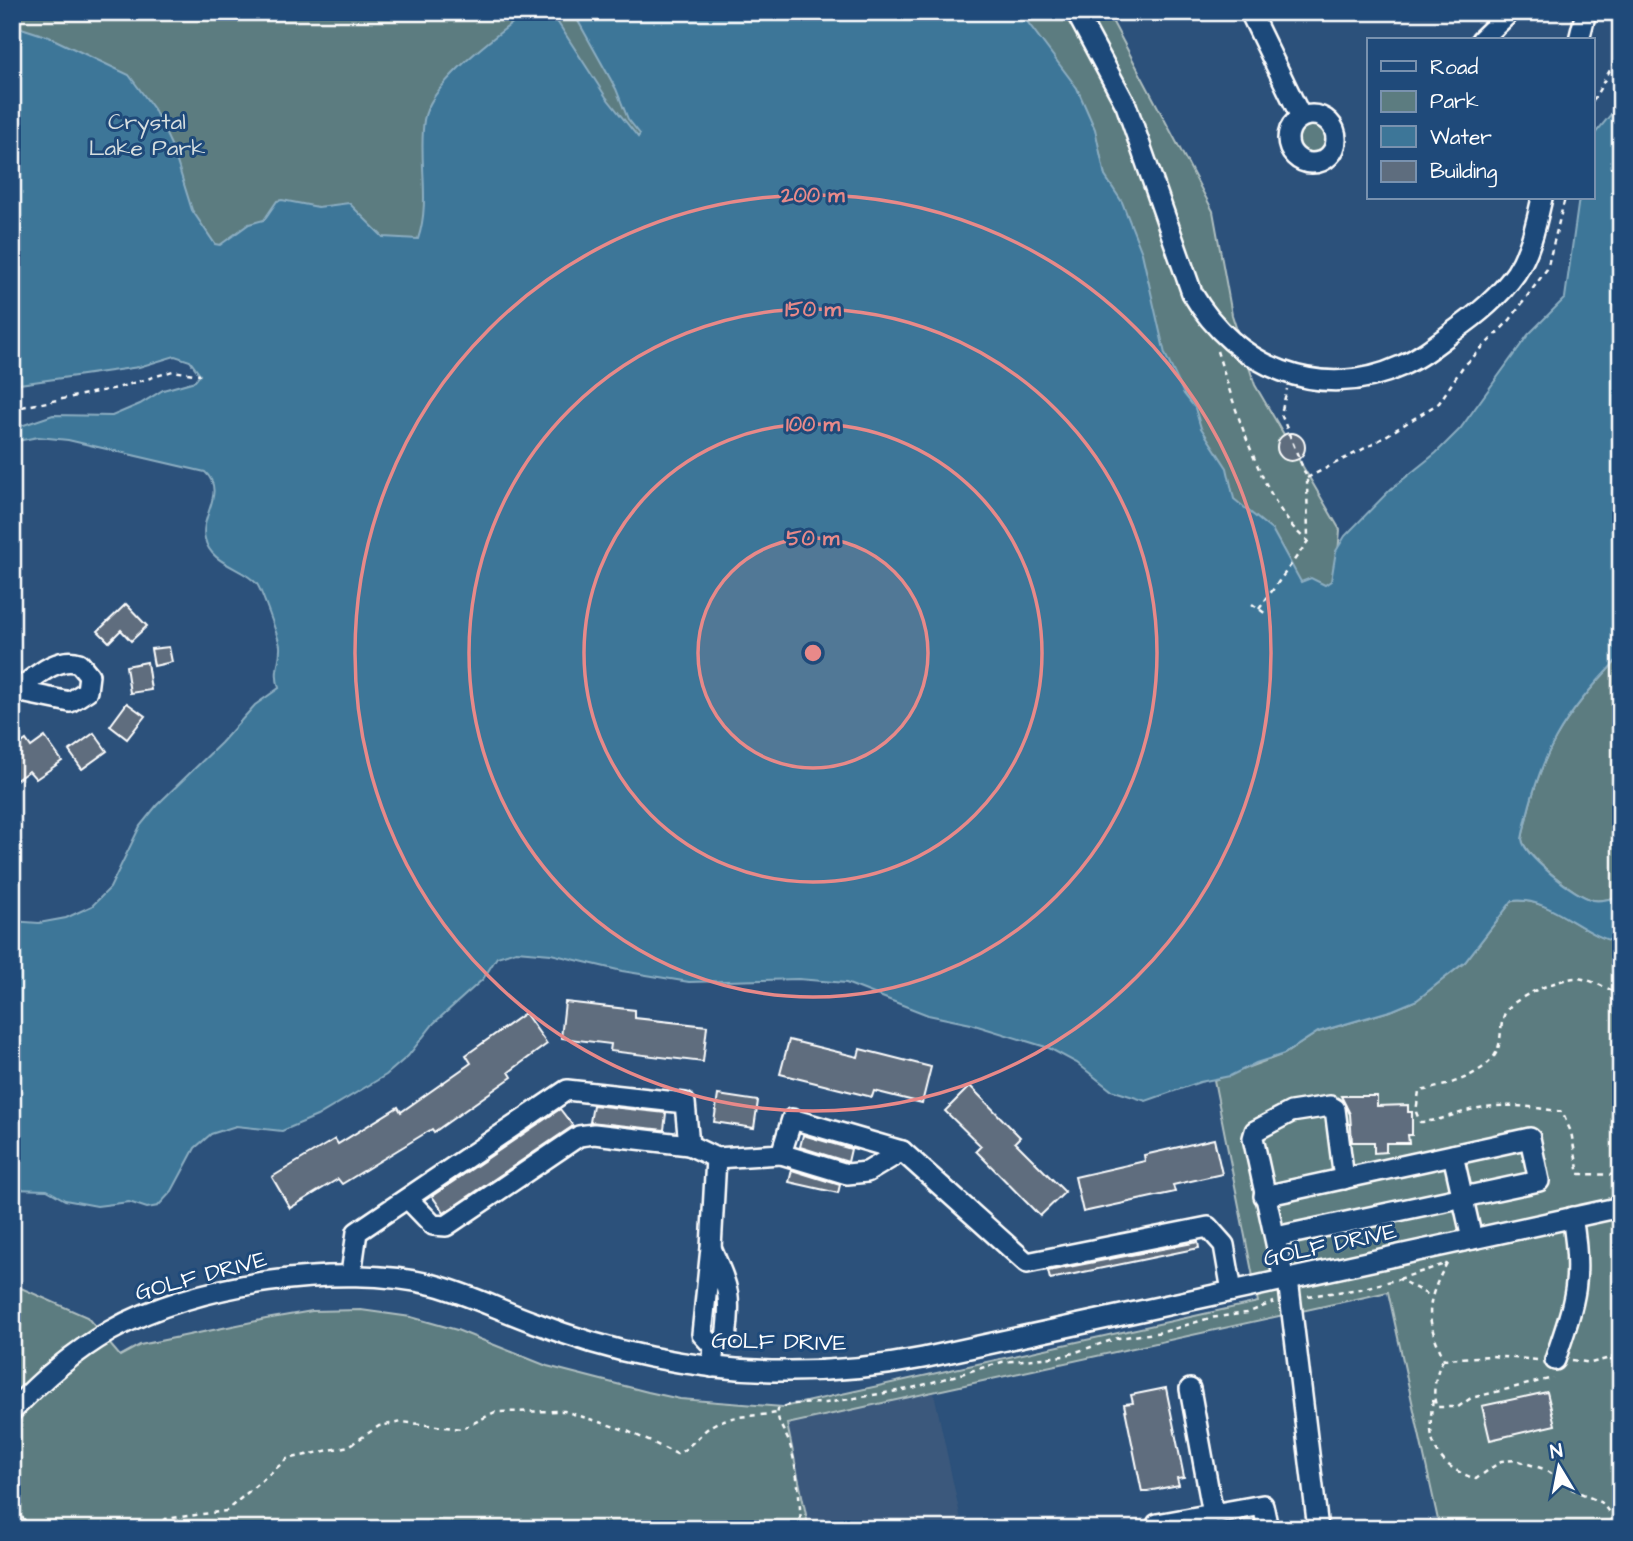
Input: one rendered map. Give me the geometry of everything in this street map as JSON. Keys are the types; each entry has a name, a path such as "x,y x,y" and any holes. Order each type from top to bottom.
{"street":[{"path":"1076,12 1126,105 1179,265 1196,300 1209,320 1236,347 1256,360 1290,375 1321,381 1359,379 1393,369 1425,353 1479,313 1507,284 1529,247 1541,200"},
{"path":"1250,12 1301,117"},
{"path":"1482,38 1510,12"},
{"path":"1580,38 1586,12"},
{"path":"351,1274 357,1232 568,1090 685,1103 689,1145"},
{"path":"1318,1529 1286,1279 1264,1196 1252,1138 1255,1131 1291,1112 1324,1105 1335,1109 1344,1179"},
{"path":"780,1154 792,1119 902,1151 1027,1264 1208,1227 1224,1245 1233,1291"},
{"path":"408,1199 433,1225 446,1226 579,1136 594,1134 689,1145 716,1158 780,1154 848,1174 866,1172 902,1151"},
{"path":"1264,1196 1530,1138 1539,1181 1276,1237"},
{"path":"1453,1155 1462,1197 1465,1240"},
{"path":"713,1357 726,1338 730,1307 729,1290 711,1248 716,1158"},
{"name":"GOLF DRIVE","path":"12,1411 71,1358 133,1319 181,1302 303,1276 351,1274 430,1284 600,1344 649,1357 713,1357 806,1372 884,1365 1621,1207"},
{"path":"1555,1360 1578,1291 1578,1265 1572,1217"},
{"path":"1190,1389 1213,1514"},
{"path":"1157,1524 1263,1505 1268,1529"}],"path":[{"path":"1594,99 1621,50"},
{"path":"1307,478 1373,444 1439,402 1462,368 1510,320 1547,269 1564,200"},
{"path":"1215,347 1236,410 1273,497 1296,533 1308,541"},
{"path":"12,409 117,388 173,371 200,375"},
{"path":"1259,609 1308,541 1307,478 1281,414 1290,375"},
{"path":"1252,604 1266,614"},
{"path":"1621,995 1576,978 1528,994 1511,1003 1504,1014 1501,1038 1491,1060 1447,1086 1419,1091 1416,1099 1420,1122 1440,1121 1479,1108 1508,1105 1562,1112 1571,1132 1579,1174 1621,1175"},
{"path":"1444,1359 1430,1329 1430,1296 1446,1264 1465,1240"},
{"path":"1300,1297 1360,1289 1446,1264"},
{"path":"1399,1279 1430,1296"},
{"path":"777,1413 778,1409 791,1404 826,1403 909,1389 1002,1362 1064,1356 1118,1338 1163,1332 1210,1318 1247,1313 1281,1301"},
{"path":"1610,1360 1621,1354"},
{"path":"1621,1362 1610,1360 1591,1363 1492,1356 1444,1359 1438,1367 1431,1438 1437,1455 1455,1471 1476,1479 1501,1461 1531,1464 1570,1488 1602,1503 1621,1528"},
{"path":"1433,1400 1437,1407 1458,1407 1471,1398 1536,1384 1553,1378 1555,1360"},
{"path":"145,1529 165,1519 226,1511 287,1460 349,1446 379,1426 429,1423 462,1429 495,1412 564,1411 625,1430 677,1454 690,1448 707,1430 722,1420 777,1413"},
{"path":"777,1413 790,1444 800,1504 801,1529"},
{"path":"12,1500 18,1513 33,1529"}],"shaded area":[{"path":"934,1393 963,1529 809,1529 787,1424"}],"green space":[{"name":"Crystal Lake Park","path":"12,12 592,12 659,151 446,266 12,292"},
{"path":"965,12 1108,13 1213,211 1232,315 1255,385 1340,530 1334,600 1297,593 1219,488"},
{"path":"1312,124 1322,128 1326,138 1322,148 1312,152 1302,148 1298,138 1302,128"},
{"path":"1621,656 1621,896 1596,900 1585,897 1552,874 1531,854 1522,839 1536,784 1555,739 1583,698"},
{"path":"1512,901 1540,904 1593,933 1621,943 1621,1529 1440,1529 1388,1292 787,1424 809,1529 12,1529 12,1284 87,1317 120,1356 140,1345 266,1319 312,1311 361,1310 411,1317 457,1330 547,1366 648,1392 680,1399 783,1407 1258,1302 1214,1080 1284,1054 1318,1032 1393,1010 1417,1000 1465,962"}],"water":[{"path":"527,12 551,12 606,97 638,137 640,134 628,119 616,89 573,12 1020,12 1077,88 1095,129 1105,176 1122,202 1142,253 1165,354 1184,394 1195,408 1201,428 1227,468 1234,499 1273,531 1301,582 1311,578 1325,585 1331,581 1336,551 1345,536 1391,489 1436,453 1460,429 1528,335 1565,298 1579,200 1594,200 1594,135 1621,102 1621,656 1583,698 1555,739 1536,784 1522,839 1540,865 1585,897 1607,900 1621,896 1621,943 1593,933 1540,905 1512,901 1465,962 1417,1000 1393,1010 1318,1032 1284,1054 1256,1063 1230,1076 1200,1082 1146,1101 1111,1090 1077,1063 1049,1048 971,1024 928,1015 846,983 798,979 689,982 622,971 551,954 516,951 497,957 483,979 434,1023 408,1056 386,1075 317,1116 282,1131 236,1126 211,1134 195,1148 172,1191 158,1206 147,1208 129,1202 97,1206 65,1200 47,1190 12,1189 12,921 39,923 66,918 92,906 110,888 140,826 157,805 221,743 255,705 279,688 277,676 280,646 257,584 244,573 220,560 208,548 204,531 213,488 205,472 68,440 38,437 12,442 12,429 53,415 112,416 163,390 195,381 200,375 190,361 175,356 139,367 12,385 12,25 49,37 129,75 154,109 173,149 192,210 215,244 220,245 249,224 264,220 277,201 282,200 318,207 349,203 383,237 418,239 424,210 424,120 429,106 451,76"}],"building":[{"path":"1291,433 1301,437 1305,447 1301,457 1291,461 1281,457 1277,447 1281,437"},
{"path":"126,604 147,626 131,641 121,630 109,642 98,631"},
{"path":"169,647 172,662 154,666 151,649"},
{"path":"147,662 151,690 130,693 126,666"},
{"path":"127,703 145,716 127,739 110,726"},
{"path":"94,733 107,751 82,769 69,751"},
{"path":"45,737 62,761 36,779 29,771 12,783 12,750 26,740 31,747"},
{"path":"565,1002 635,1010 635,1018 707,1026 703,1062 610,1051 611,1044 561,1038"},
{"path":"525,1013 547,1044 509,1072 512,1077 434,1132 432,1129 342,1184 338,1179 290,1208 272,1177 335,1139 338,1144 398,1107 401,1112 471,1063 466,1055"},
{"path":"789,1040 858,1057 860,1049 931,1067 922,1103 874,1091 872,1097 780,1074"},
{"path":"970,1086 1020,1137 1015,1142 1065,1192 1040,1216 976,1151 981,1146 945,1111"},
{"path":"718,1095 758,1101 754,1128 714,1122"},
{"path":"1341,1096 1377,1096 1377,1106 1408,1105 1408,1112 1412,1112 1412,1135 1408,1135 1409,1143 1386,1143 1386,1152 1374,1153 1374,1142 1352,1142 1350,1114"},
{"path":"593,1105 666,1113 664,1130 590,1122"},
{"path":"560,1109 573,1126 444,1213 432,1196"},
{"path":"803,1135 851,1149 848,1162 800,1147"},
{"path":"1214,1139 1222,1174 1173,1185 1175,1192 1083,1212 1075,1177 1145,1161 1144,1155"},
{"path":"792,1170 840,1185 838,1193 789,1182"},
{"path":"1198,1242 1199,1248 1050,1279 1048,1271"},
{"path":"1166,1388 1184,1477 1177,1478 1179,1485 1142,1492 1124,1404 1133,1403 1131,1395"},
{"path":"1547,1392 1555,1425 1490,1440 1482,1406"}]}
